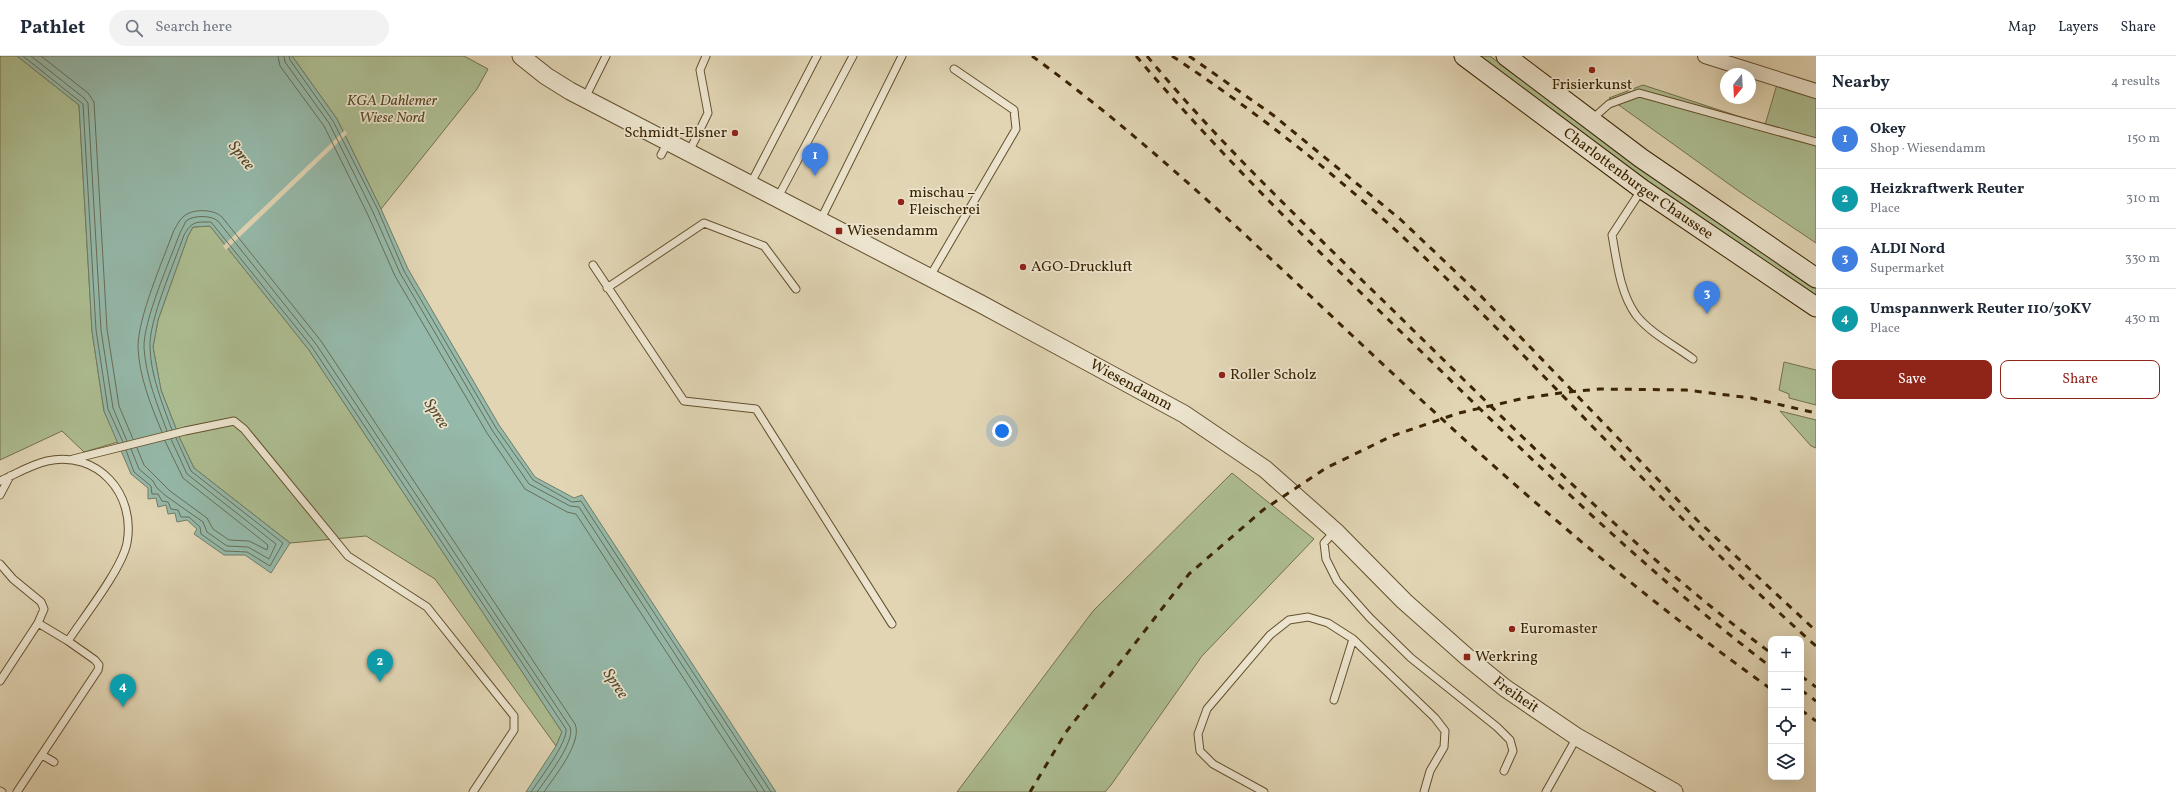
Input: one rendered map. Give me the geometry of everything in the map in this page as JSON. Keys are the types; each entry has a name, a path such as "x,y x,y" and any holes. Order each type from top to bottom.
{"main road":[{"name":"Charlottenburger Chaussee","path":"1464,56 1642,189 1816,307"},
{"name":"Charlottenburger Chaussee","path":"1506,56 1591,121 1692,194 1816,278"}],"street":[{"name":"Wiesendamm","path":"521,56 546,76 585,98 665,148 688,152 1184,414 1265,469 1330,527"},
{"path":"1705,56 1816,91"},
{"name":"Freiheit","path":"1330,527 1404,601 1467,657 1506,688 1577,737 1674,792"}],"lane":[{"path":"585,98 606,56"},
{"path":"688,152 708,113 700,70 706,56"},
{"path":"750,185 817,56"},
{"path":"777,199 853,56"},
{"path":"820,222 902,56"},
{"path":"929,278 1016,129 1014,110 954,70"},
{"path":"1591,121 1608,104 1639,93 1816,142"},
{"path":"1642,189 1612,235 1623,287 1636,315 1647,326 1693,358"},
{"path":"608,288 704,223 764,246 796,289"},
{"path":"593,265 684,401 756,409 892,624"},
{"path":"0,481 28,467 49,461 74,459 185,431 234,421 244,429 348,556 427,607 514,716 514,730 473,792"},
{"path":"68,641 120,563 127,543 128,520 123,498 109,478 93,466 74,459"},
{"path":"0,495 10,476"},
{"path":"1330,527 1324,543 1326,559 1337,581 1370,618 1411,658 1497,727 1510,740 1513,751 1504,771"},
{"path":"0,564 13,579 41,602 44,609 38,623 0,680"},
{"path":"1264,792 1213,764 1200,750 1198,734 1207,709 1270,634 1288,620 1308,617 1328,623 1353,639 1435,718 1445,731 1444,747 1430,771 1424,792"},
{"path":"16,792 42,755 99,666 95,660 68,641 38,623"},
{"path":"1334,700 1353,639"},
{"path":"1546,792 1577,737"},
{"path":"42,755 54,762"}],"green space":[{"path":"0,56 17,56 79,105 92,331 104,411 118,442 84,452 62,431 0,460"},
{"name":"KGA Dahlemer Wiese Nord","path":"292,56 464,56 488,69 477,89 381,209 337,119"},
{"path":"1478,56 1490,56 1646,172 1816,288 1816,297 1642,178"},
{"path":"1778,81 1816,91 1816,243 1740,192 1609,98 1643,85 1765,125"},
{"path":"210,226 309,350 562,732 556,746 435,579 366,536 290,543 194,468 180,439 161,390 153,347 158,320 188,236 193,227"},
{"path":"1784,362 1816,370 1816,405 1789,398 1789,394 1779,390"},
{"path":"1780,411 1816,420 1816,448 1811,446"},
{"path":"1232,473 1314,539 1202,656 1105,792 957,792 1093,611"}],"water":[{"name":"Spree","path":"17,56 292,56 337,119 381,209 408,269 499,425 535,477 574,498 582,495 776,792 526,792 556,746 562,732 309,350 210,226 193,227 188,236 158,320 153,347 161,390 180,439 194,468 290,543 271,573 245,555 224,555 194,534 197,529 187,520 177,522 175,513 168,514 166,505 158,507 156,498 148,499 148,488 131,474 104,411 92,331 79,105"}],"pier":[{"path":"345,130 347,134 226,250 223,246"}],"railway":[{"path":"1032,56 1133,135 1182,177 1459,435 1545,511 1634,585 1724,655 1768,687"},
{"path":"1136,56 1171,96 1280,212 1555,481 1639,558 1726,632 1768,665"},
{"path":"1147,56 1243,162 1499,414 1631,539 1723,616 1768,651"},
{"path":"1172,56 1229,95 1285,137 1339,180 1391,226 1498,330 1707,544 1816,646"},
{"path":"1189,56 1273,115 1400,219 1479,294 1697,520 1816,631"},
{"path":"1030,792 1066,732 1189,574 1263,510 1326,468 1392,436 1459,413 1525,398 1600,389 1686,390 1751,398 1816,413"},
{"path":"1804,678 1816,687"},
{"path":"1804,692 1816,701"},
{"path":"1804,712 1816,721"}],"place":[{"name":"Frisierkunst","path":"1592,70"},
{"name":"Schmidt-Elsner","path":"735,133"},
{"name":"Okey","path":"815,176"},
{"name":"mischau – Fleischerei","path":"901,202"},
{"name":"Wiesendamm","path":"839,231"},
{"name":"AGO-Druckluft","path":"1023,267"},
{"name":"ALDI Nord","path":"1707,314"},
{"name":"Roller Scholz","path":"1222,375"},
{"name":"Euromaster","path":"1512,629"},
{"name":"Werkring","path":"1467,657"},
{"name":"Heizkraftwerk Reuter","path":"380,682"},
{"name":"Umspannwerk Reuter 110/30KV","path":"123,707"}]}
